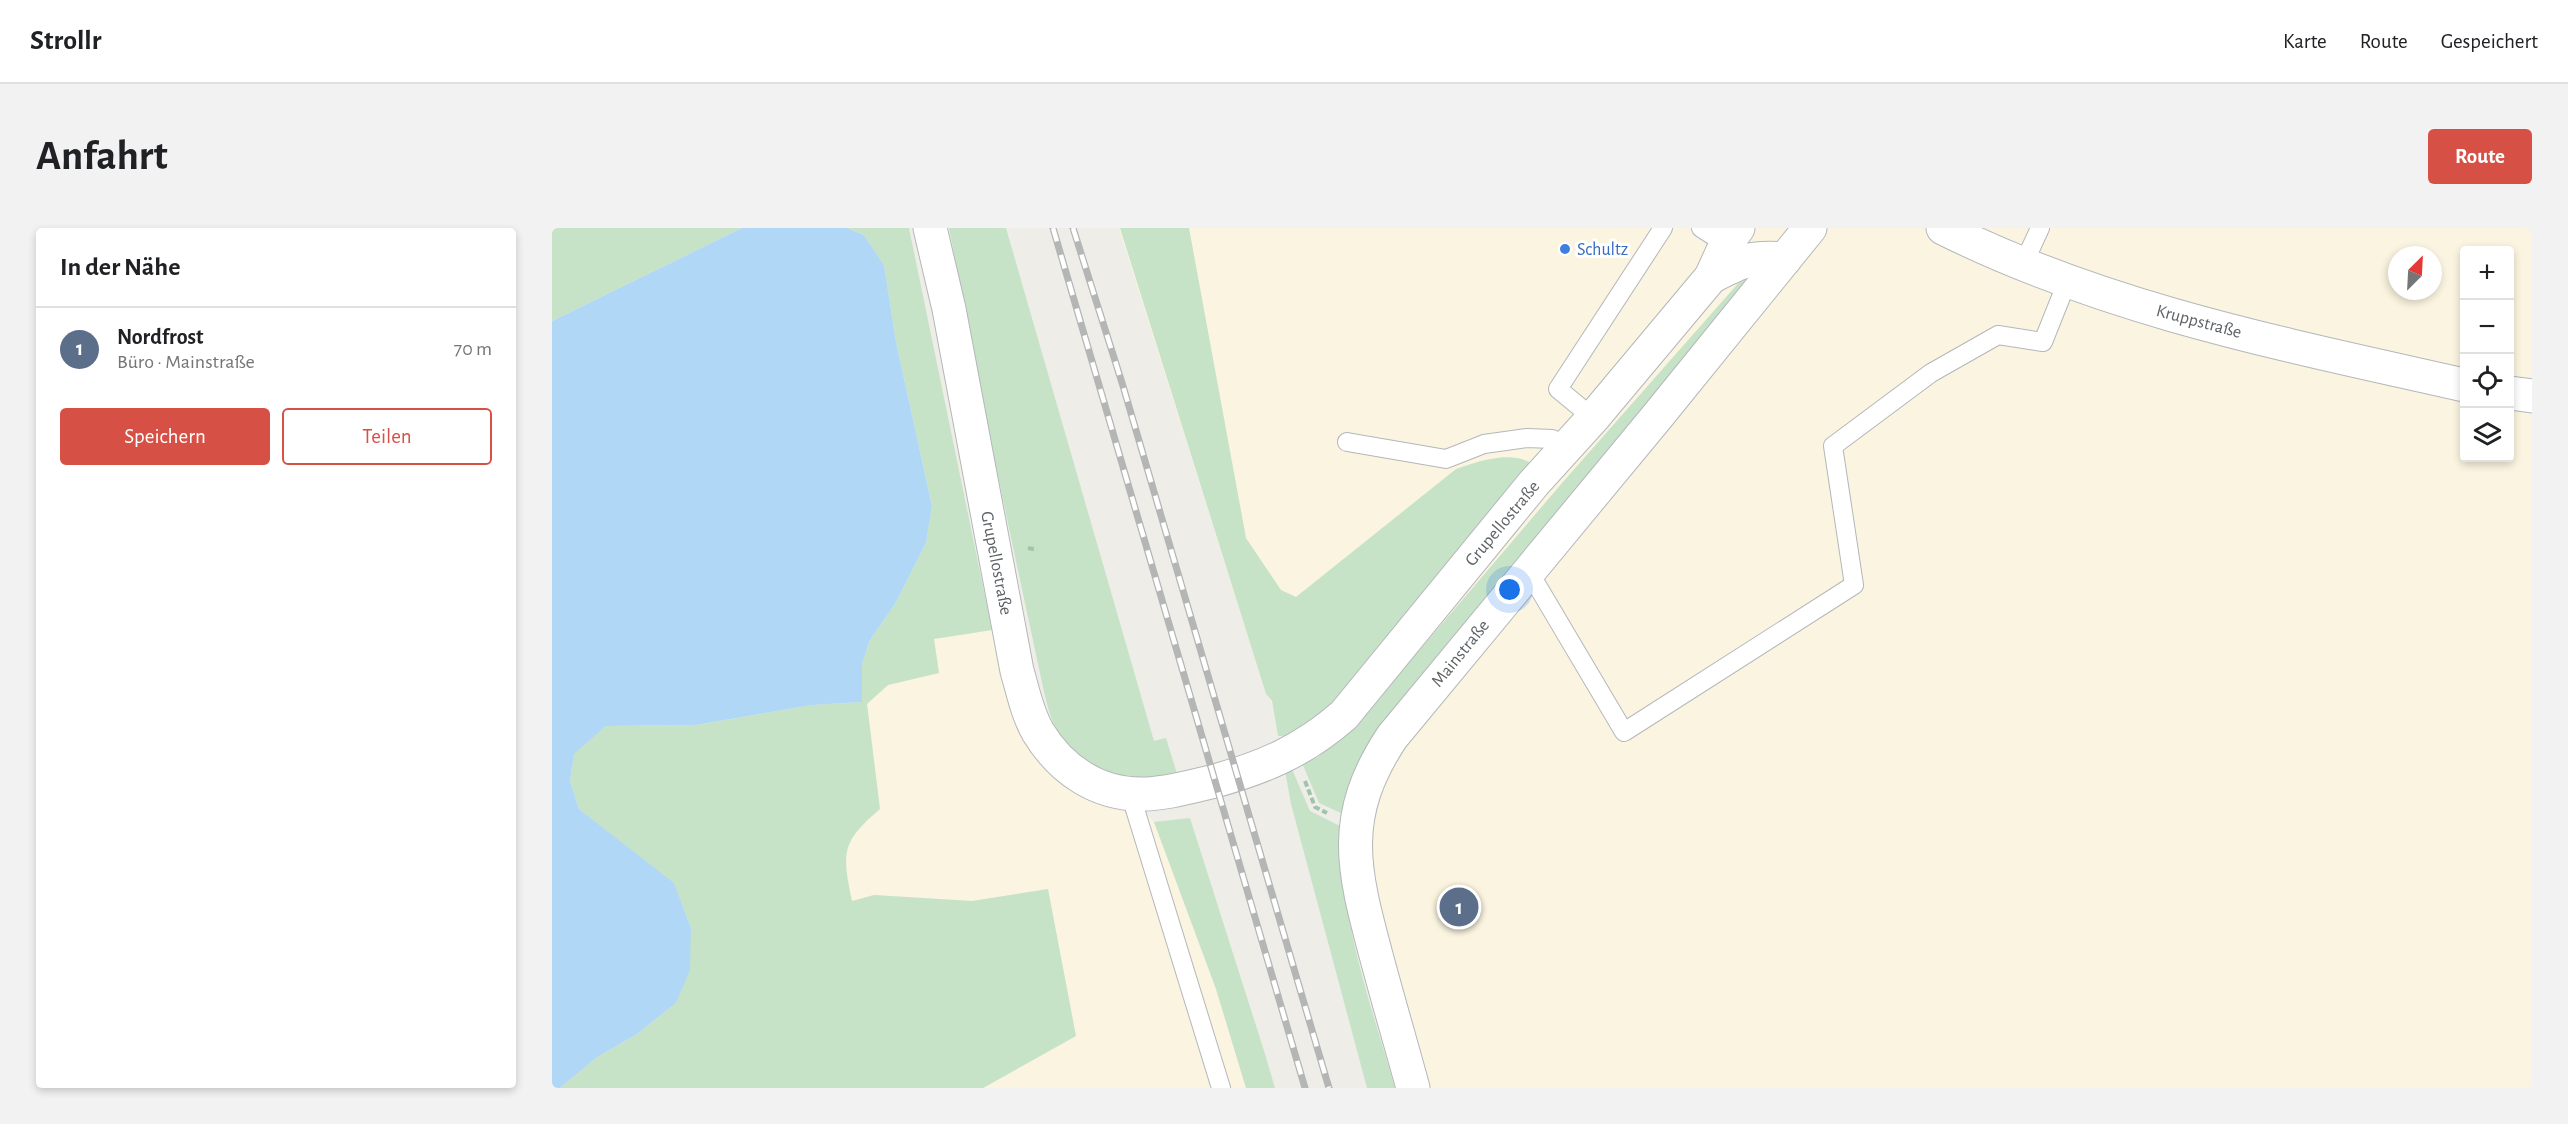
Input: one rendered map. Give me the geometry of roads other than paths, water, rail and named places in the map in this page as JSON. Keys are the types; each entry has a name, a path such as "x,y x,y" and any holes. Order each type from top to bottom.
{"street":[{"name":"Grupellostraße","path":"930,228 950,309 1017,671 1026,706 1038,732 1059,760 1087,782 1113,792 1144,795 1181,789 1233,776 1288,756 1321,736 1344,715 1567,446 1711,277 1745,259 1762,257 1782,244"},
{"name":"Mainstraße","path":"1413,1088 1358,887 1356,829 1365,787 1376,760 1392,736 1656,418 1782,244 1810,228"},
{"name":"Kruppstraße","path":"1943,228 2023,265 2067,282 2170,315 2460,384"},
{"name":"Grupellostraße","path":"1711,277 1722,234"},
{"path":"2514,394 2532,396"}],"lane":[{"path":"1593,418 1558,389 1663,228"},
{"path":"2023,265 2040,228"},
{"path":"1528,570 1624,732 1854,585 1833,446 1930,372 1998,335 2043,342 2067,282"},
{"path":"1347,442 1446,459 1484,444 1527,438 1552,439 1567,446"},
{"path":"1130,794 1221,1088"}],"water":[{"path":"742,228 847,228 864,235 884,265 896,342 932,506 926,543 895,604 870,640 862,664 862,702 812,705 696,725 606,726 574,754 570,781 579,809 674,883 691,928 690,970 676,1003 637,1034 596,1058 560,1088 552,1088 552,321"}],"railway":[{"path":"1053,228 1305,1088"},
{"path":"1073,228 1123,386 1329,1088"}],"place":[{"name":"Schultz","path":"1565,249"},
{"name":"Nordfrost","path":"1459,907"}]}
